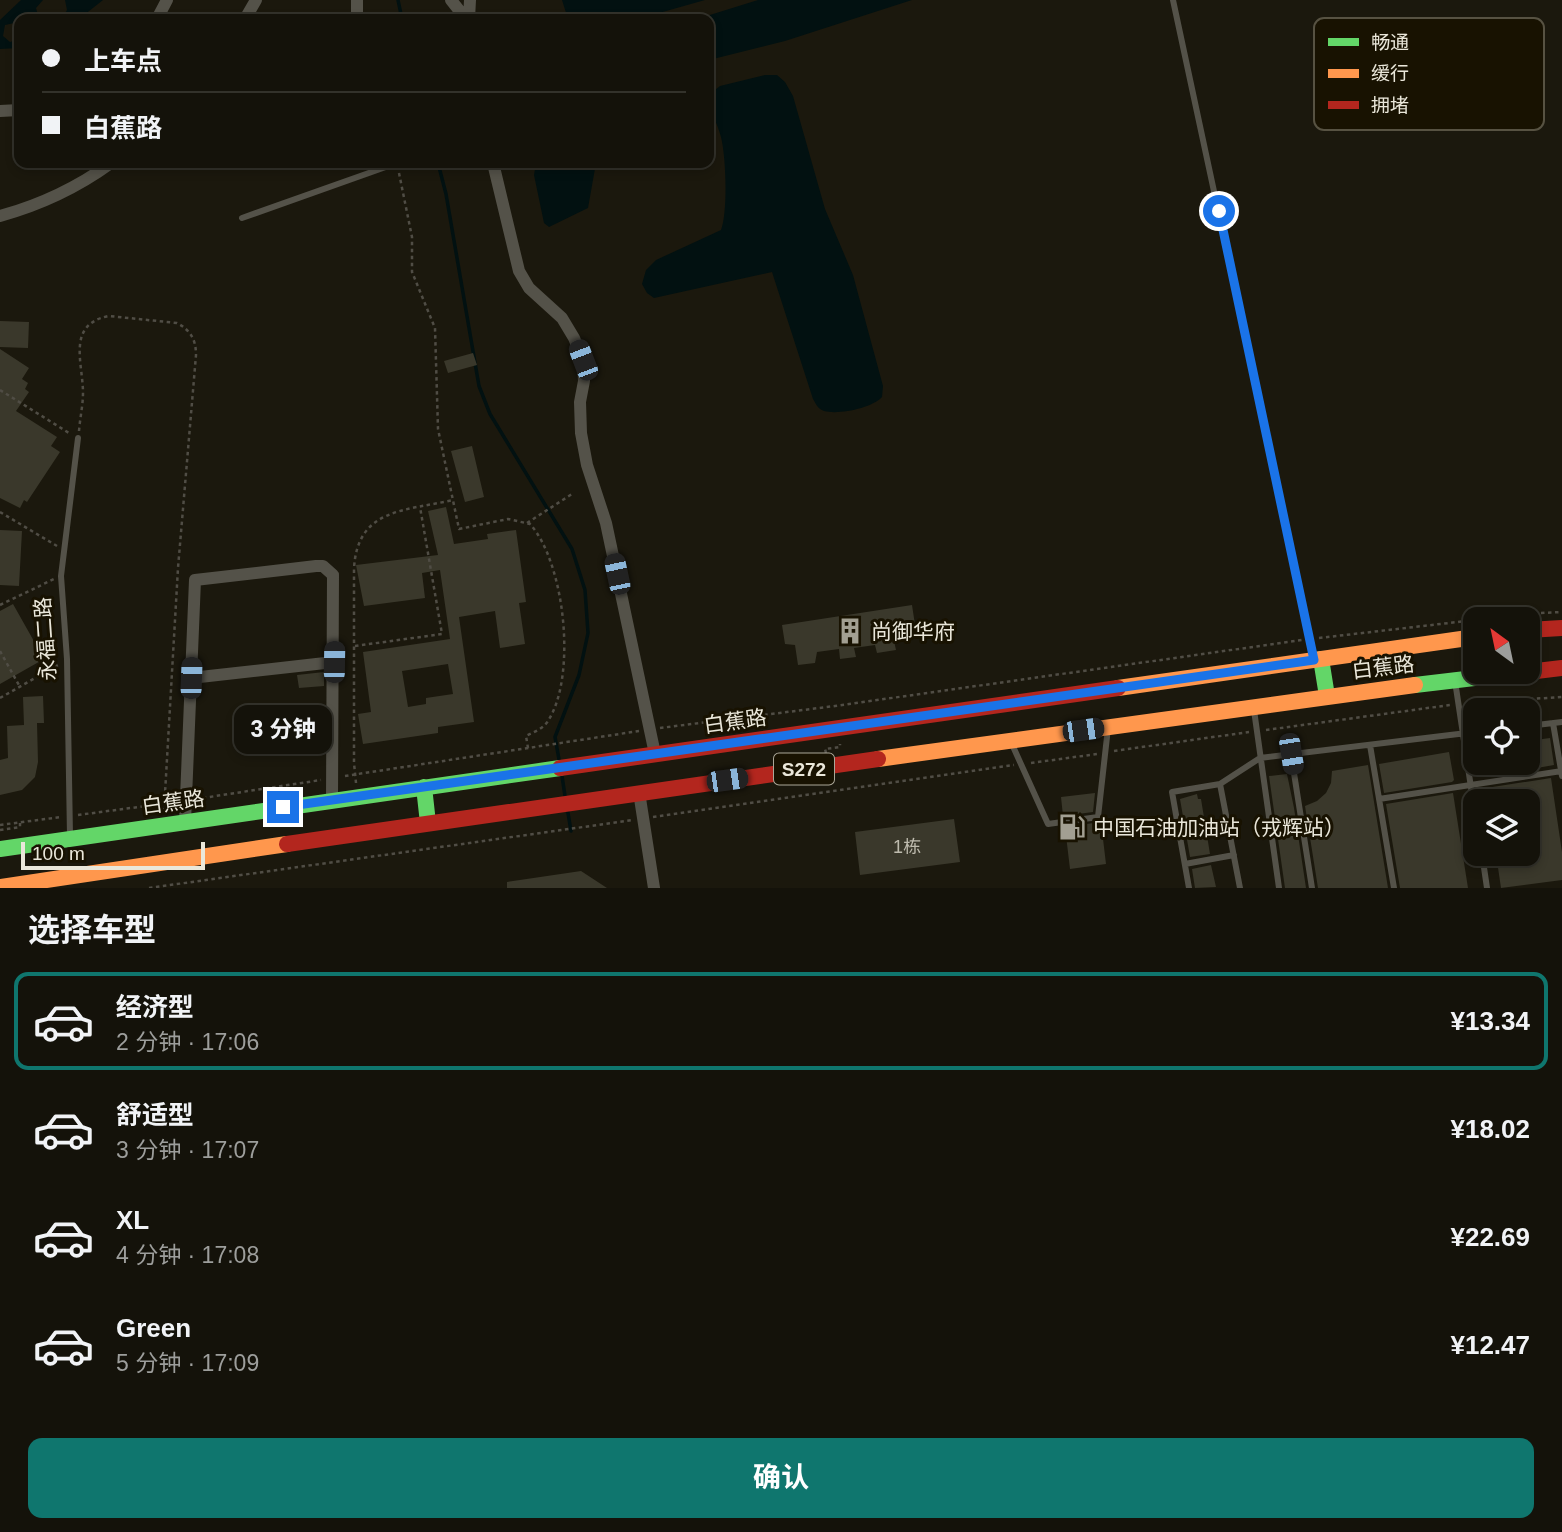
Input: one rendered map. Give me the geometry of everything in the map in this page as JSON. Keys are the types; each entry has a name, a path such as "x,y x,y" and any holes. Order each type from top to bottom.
{"main road":[{"path":"1540,629 1562,628"},
{"name":"白蕉路","path":"0,849 1463,639"},
{"path":"1318,659 1327,696"},
{"name":"白蕉路","path":"1540,670 1562,668"},
{"name":"白蕉路","path":"13,887 81,882 428,823 639,792 1463,678"},
{"path":"424,787 428,823"}],"street":[{"path":"451,0 463,14"},
{"path":"0,216 31,208 104,168"},
{"path":"494,168 519,271 529,288 562,318 575,338 583,360 584,382 580,402 585,455 606,523 655,754"},
{"path":"184,822 195,580 316,566 329,570 335,582 332,800"},
{"path":"191,678 334,662"},
{"path":"639,792 654,888"}],"lane":[{"path":"1173,0 1310,639 1318,659"},
{"path":"242,218 383,168"},
{"name":"永福二路","path":"70,838 68,659 61,576 62,549 78,438"},
{"path":"1189,888 1172,792 1220,783 1260,758 1463,734 1455,679"},
{"path":"1253,706 1279,888"},
{"path":"1540,725 1562,722"},
{"path":"1379,799 1562,773 1553,723"},
{"path":"1011,740 1048,824 1098,817 1108,726"},
{"path":"1370,745 1394,888"},
{"path":"1291,754 1312,888"},
{"path":"1469,775 1472,789"},
{"path":"1220,783 1240,888"},
{"path":"1185,864 1234,855"},
{"path":"1484,866 1487,888"}],"path":[{"path":"398,168 412,237 412,272 435,328 438,419 459,529 508,519 527,523 543,543 559,590 564,619 564,650 552,711 540,730 526,736 528,748"},
{"path":"0,390 78,438 83,394 79,348 88,326 98,318 109,316 177,323 186,328 196,345 178,568 163,825"},
{"path":"527,523 572,494"},
{"path":"358,797 355,775 353,646 355,554 359,540 369,525 384,516 453,500"},
{"path":"353,646 442,634 420,507"},
{"path":"0,512 62,549"},
{"path":"0,605 61,576"},
{"path":"0,828 650,730 1310,639 1463,622"},
{"path":"0,652 20,687"},
{"path":"0,698 68,659"},
{"path":"149,888 1256,731 1458,704 1562,697"}],"shaded area":[{"path":"21,0 43,0 36,8 38,14 14,14 14,23 5,25 3,36 10,42 14,41 14,48 0,49 0,20"},
{"path":"65,0 103,0 85,14 65,14 67,10"},
{"path":"562,0 705,0 656,14 566,14"},
{"path":"758,0 912,0 785,41 714,59 713,14"},
{"path":"765,75 777,75 785,82 793,96 825,209 853,275 883,386 882,397 877,401 846,411 830,412 819,408 813,399 772,272 654,298 642,284 646,270 656,260 721,230 726,184 721,137 714,115 714,91 720,86"},
{"path":"535,168 595,168 588,208 549,227 544,223 534,175"}],"building":[{"path":"0,321 29,322 28,348 0,347"},
{"path":"0,349 29,368 22,379 28,383 25,389 29,392 16,411 57,437 51,446 60,452 27,502 24,500 20,508 0,498"},
{"path":"473,353 477,365 448,373 444,361"},
{"path":"472,446 484,497 465,502 451,451"},
{"path":"446,507 454,544 488,539 487,534 516,530 526,602 519,603 525,644 500,648 495,611 459,617 474,722 438,727 438,733 363,744 358,714 371,712 363,652 450,639 440,570 422,573 425,598 364,606 356,565 438,555 428,511","holes":["448,664 453,694 426,698 426,704 408,707 402,671"]},
{"path":"0,530 22,531 19,586 0,585"},
{"path":"13,604 44,659 0,684 0,611"},
{"name":"尚御华府","path":"912,605 917,638 894,641 896,650 877,653 875,645 854,648 856,657 840,659 839,649 817,652 815,663 798,665 795,645 785,644 782,625"},
{"path":"324,672 324,686 299,688 297,675"},
{"path":"43,696 44,723 37,723 38,762 35,777 22,790 0,795 0,760 8,758 7,726 24,725 23,697"},
{"path":"1550,738 1554,765 1540,767 1540,739"},
{"path":"1449,752 1454,780 1452,782 1384,793 1379,764"},
{"path":"1368,765 1388,888 1318,888 1305,806 1326,793 1331,783 1332,771"},
{"path":"1287,774 1306,888 1285,888 1269,776"},
{"path":"1551,778 1562,852 1562,880 1501,888 1498,866 1540,866 1540,789 1486,788"},
{"path":"1095,793 1093,812 1063,816 1061,797"},
{"path":"1453,793 1468,888 1400,888 1386,804"},
{"path":"1197,794 1198,799 1201,799 1210,854 1190,857 1180,799"},
{"path":"954,819 960,862 860,875 855,832"},
{"path":"1101,822 1106,864 1070,869 1065,827"},
{"path":"1211,865 1216,887 1195,888 1192,869"},
{"path":"581,871 607,888 507,888 507,882"}],"waterway":[{"path":"398,0 401,14"},
{"path":"439,168 479,386 490,414 572,549 585,590 588,633 579,675 555,737 560,765"},
{"path":"562,776 565,796"},
{"path":"567,807 571,831"}],"traffic: fast":[{"path":"1321,659 1327,696"},
{"path":"1415,685 1463,679"},
{"path":"0,849 560,768"},
{"path":"424,787 428,823"}],"traffic: slow":[{"path":"1118,688 1463,639"},
{"path":"878,759 1415,685"},
{"path":"0,887 287,844"}],"traffic: jam":[{"path":"1540,629 1562,628"},
{"path":"1540,671 1562,668"},
{"path":"560,768 1118,688"},
{"path":"287,844 878,759"}],"place":[{"name":"尚御华府","path":"850,631"},
{"name":"中国石油加油站（戎辉站）","path":"1072,827"}],"route":[{"path":"283,807 1314,660 1219,211"}]}
